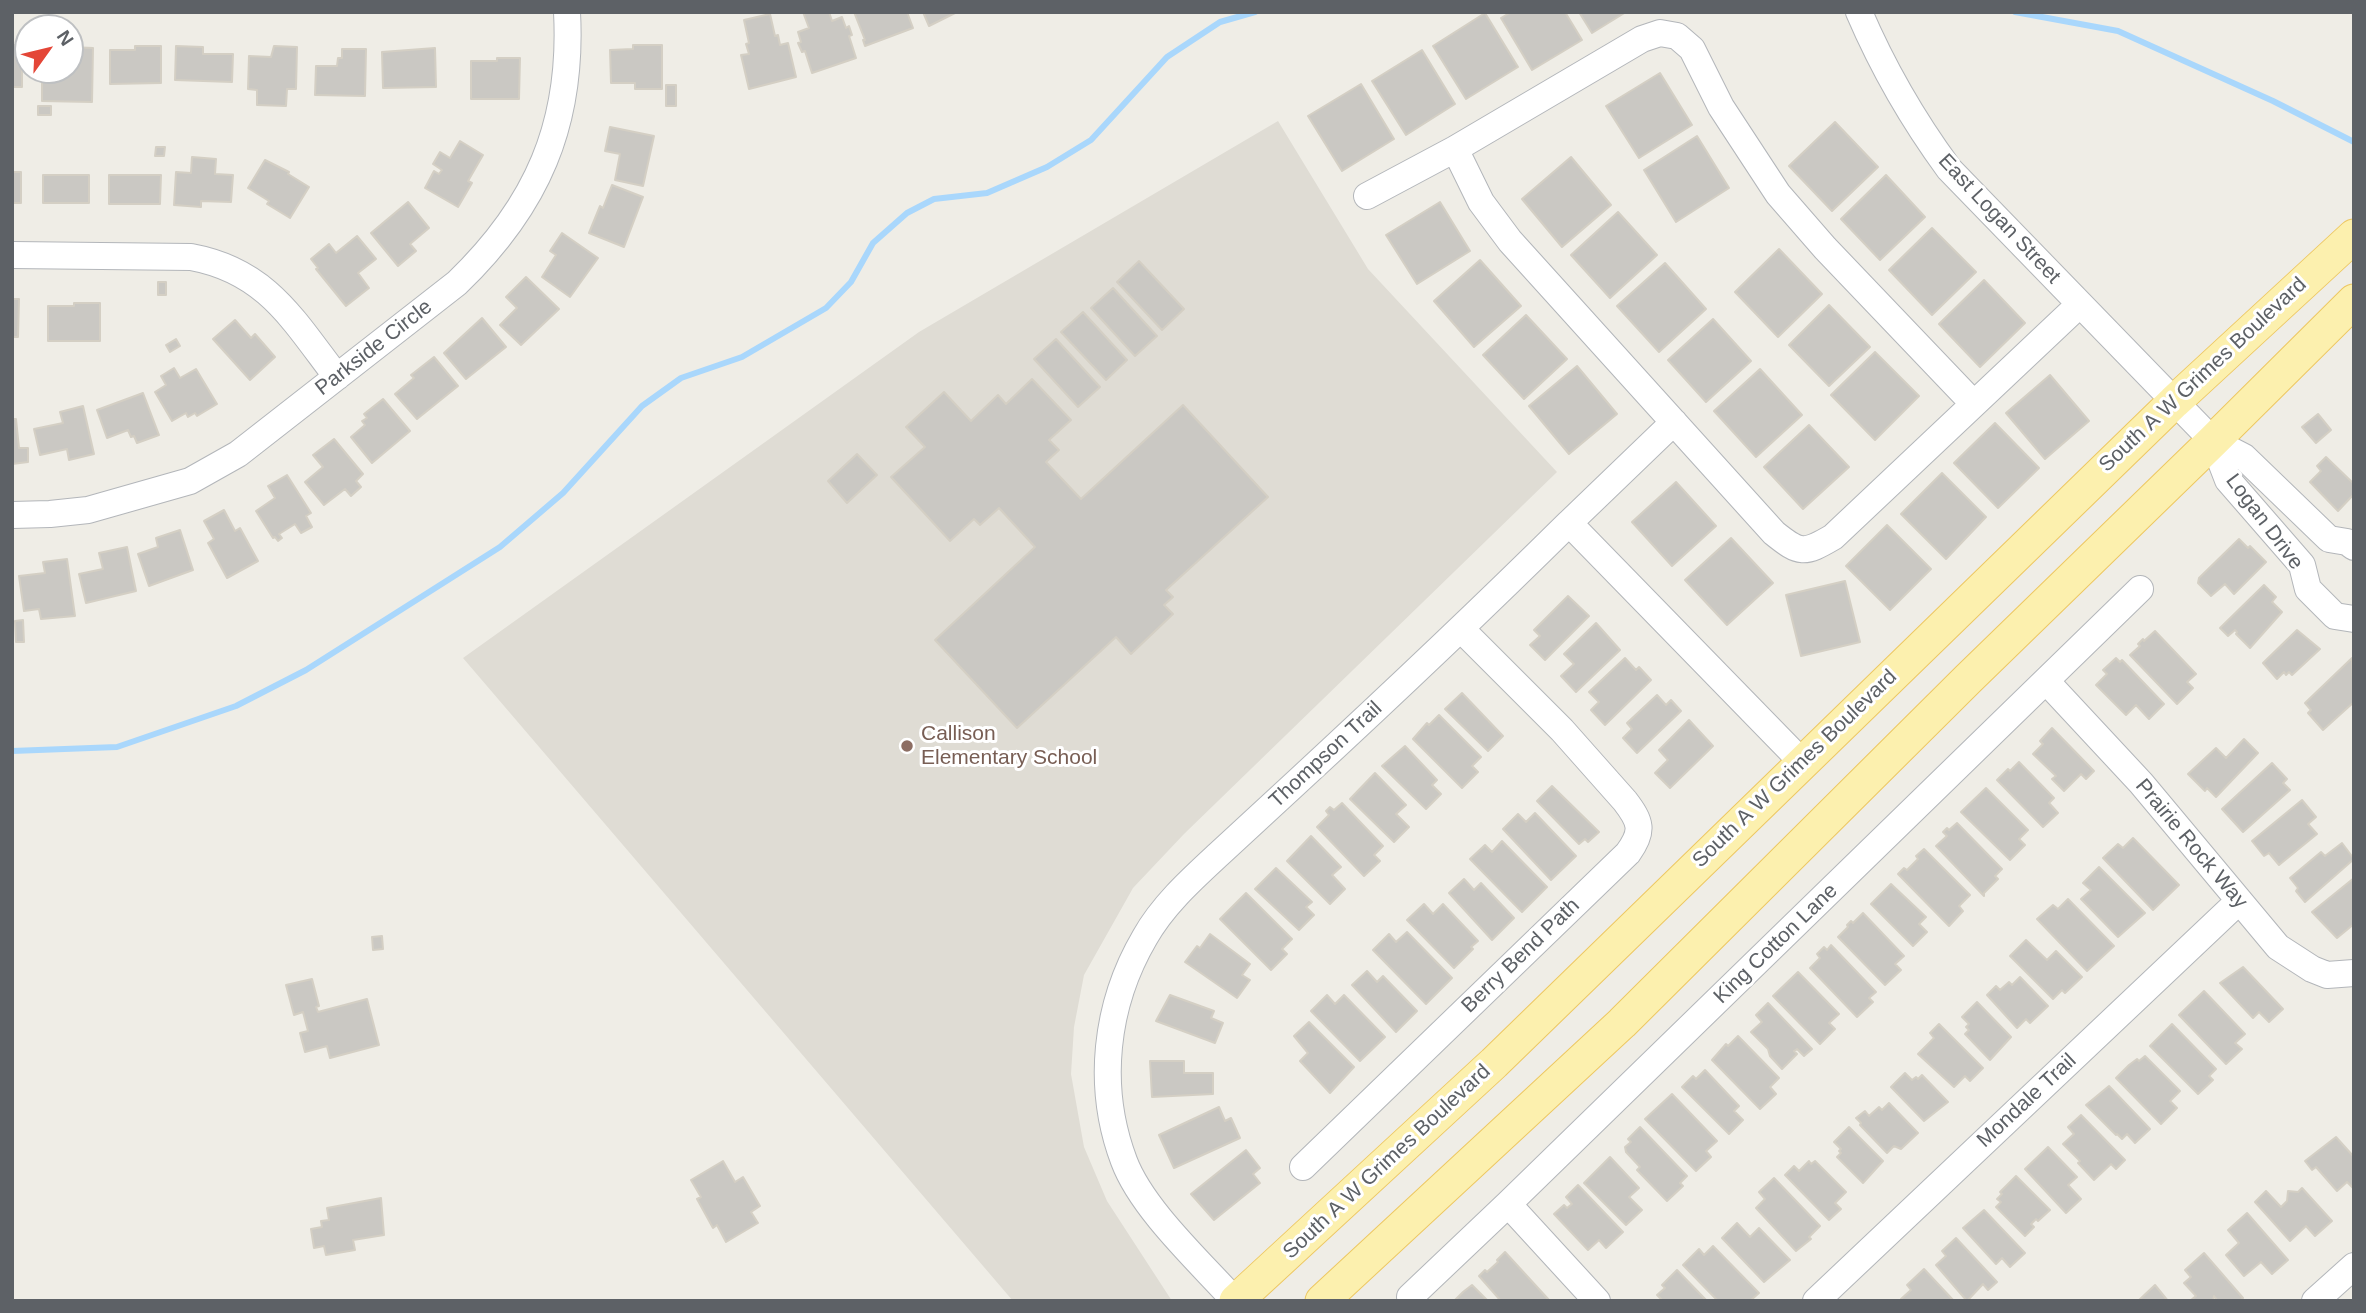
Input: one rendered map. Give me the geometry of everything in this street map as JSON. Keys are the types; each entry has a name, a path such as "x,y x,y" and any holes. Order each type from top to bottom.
{"main road":[{"name":"South A W Grimes Boulevard","path":"1235,1301 1494,1063 2174,402 2353,236"},
{"path":"1322,1301 1622,1023 1968,678 2214,441 2354,301"}],"street":[{"name":"Parkside Circle","path":"12,515 88,510 190,481 238,454 457,283 485,256 516,215 545,159 558,123 567,68 567,12"},
{"name":"East Logan Street","path":"1863,21 1920,131 1949,170 2174,402"},
{"path":"1367,196 1455,149 1642,39 1660,33 1677,36 1692,50 1721,107 1778,194 1825,248 1973,403"},
{"path":"1455,149 1481,202 1510,241 1774,533 1794,549 1813,549 1833,537 2080,304"},
{"path":"12,255 191,257 219,264 247,276 271,294 337,377"},
{"name":"Logan Drive","path":"2174,402 2214,441 2244,457 2342,543"},
{"name":"Thompson Trail","path":"1235,1301 1137,1191 1123,1161 1109,1104 1107,1055 1111,1023 1120,990 1146,935 1187,884 1462,630 1674,422"},
{"name":"Logan Drive","path":"2214,441 2228,480 2302,565 2308,589 2335,616 2354,619"},
{"path":"1569,523 1802,762"},
{"path":"2302,565 2342,543"},
{"name":"King Cotton Lane","path":"1410,1297 1508,1205 2140,589"},
{"name":"Berry Bend Path","path":"1303,1167 1628,853 1638,839 1639,827 1633,812 1562,730 1462,630"},
{"name":"Prairie Rock Way","path":"2046,681 2141,783 2278,947 2312,969 2327,975 2354,973"},
{"name":"Mondale Trail","path":"1816,1301 2239,901"},
{"path":"1508,1205 1597,1301"},
{"path":"2315,1301 2354,1266"}],"shaded area":[{"name":"Callison Elementary School","path":"1278,121 1368,269 1557,472 1184,834 1133,888 1084,975 1074,1027 1071,1074 1084,1147 1107,1201 1172,1301 1013,1301 463,658 919,332"}],"building":[{"path":"803,12 829,12 832,21 842,17 846,28 849,26 852,35 849,36 856,58 812,73 805,51 802,52 798,43 801,42 798,32 809,28"},
{"path":"854,12 907,12 913,28 865,46"},
{"path":"923,12 957,12 929,26"},
{"path":"1511,12 1565,12 1582,40 1532,70 1501,18"},
{"path":"1579,12 1626,12 1592,33"},
{"path":"1485,13 1518,67 1466,99 1433,46"},
{"path":"770,14 780,45 788,43 796,77 749,89 741,55 749,54 744,20"},
{"path":"14,45 14,84 22,84 22,87 12,87"},
{"path":"633,45 662,45 662,89 635,89 635,83 611,83 610,50 633,49"},
{"path":"135,46 161,46 161,83 110,84 110,50 135,50"},
{"path":"176,46 203,47 203,54 233,54 232,82 175,80"},
{"path":"274,46 297,47 296,89 287,89 286,106 257,105 257,90 248,89 249,56 271,57"},
{"path":"84,48 93,48 92,102 42,101 42,84 84,84"},
{"path":"435,48 436,87 383,88 382,52"},
{"path":"342,49 366,49 365,96 315,95 316,66 337,66 338,58 342,58"},
{"path":"1422,50 1455,104 1406,135 1372,81"},
{"path":"497,58 520,58 519,99 471,99 471,61 497,61"},
{"path":"1660,73 1692,125 1639,158 1606,106"},
{"path":"1361,84 1394,139 1342,171 1308,116"},
{"path":"666,85 676,85 676,106 666,106"},
{"path":"38,106 51,106 51,115 38,115"},
{"path":"1835,122 1878,167 1832,211 1789,166"},
{"path":"610,127 654,136 643,186 615,180 620,154 605,151"},
{"path":"1697,136 1729,188 1676,222 1644,170"},
{"path":"460,141 483,155 468,181 472,183 458,207 425,188 434,171 439,174 442,170 433,164 440,152 450,158"},
{"path":"156,147 165,147 164,156 155,156"},
{"path":"192,157 216,159 215,174 233,175 231,202 201,201 201,207 174,205 176,172 191,173"},
{"path":"1571,157 1611,205 1562,247 1522,199"},
{"path":"265,160 289,172 288,174 309,187 290,218 248,188"},
{"path":"12,172 21,172 21,203 12,203"},
{"path":"43,175 89,175 89,203 43,203"},
{"path":"109,175 161,175 160,204 109,204"},
{"path":"1886,175 1925,217 1880,260 1841,219"},
{"path":"612,185 643,197 624,247 589,233"},
{"path":"408,202 429,228 410,244 416,251 398,266 371,233"},
{"path":"1440,202 1470,251 1417,284 1386,235"},
{"path":"1618,212 1657,255 1610,298 1571,255"},
{"path":"1932,228 1976,272 1932,315 1889,270"},
{"path":"562,233 598,258 570,297 542,277 556,255 550,251"},
{"path":"357,236 376,259 358,273 369,288 346,306 311,259 329,244 336,253"},
{"path":"1779,249 1822,294 1778,337 1735,292"},
{"path":"1480,260 1521,306 1474,347 1434,301"},
{"path":"1139,261 1184,309 1162,330 1117,282"},
{"path":"1665,263 1706,309 1659,352 1617,306"},
{"path":"526,277 559,309 521,345 500,325 517,308 506,297"},
{"path":"1984,280 2025,323 1980,367 1939,324"},
{"path":"158,282 166,282 166,295 158,295"},
{"path":"1113,288 1157,336 1135,356 1091,308"},
{"path":"12,299 19,299 18,337 12,337"},
{"path":"74,303 100,303 100,341 48,341 48,306 74,306"},
{"path":"1829,305 1870,347 1829,386 1789,345"},
{"path":"1083,312 1127,360 1106,380 1061,332"},
{"path":"1526,315 1567,359 1524,399 1483,355"},
{"path":"482,318 506,347 466,379 444,353"},
{"path":"1713,319 1751,361 1706,402 1668,360"},
{"path":"235,320 251,338 255,334 275,357 250,380 213,339"},
{"path":"176,339 180,346 170,352 166,345"},
{"path":"1056,339 1100,387 1078,407 1034,359"},
{"path":"1875,352 1919,396 1875,440 1831,395"},
{"path":"434,357 458,386 417,419 395,394 414,378 411,375"},
{"path":"1577,366 1617,414 1569,454 1529,406"},
{"path":"174,368 180,378 196,369 217,404 197,416 195,413 188,417 186,413 172,421 155,392 166,385 161,376"},
{"path":"1760,369 1802,415 1756,457 1714,411"},
{"path":"2050,375 2089,421 2045,459 2006,413"},
{"path":"1032,379 1071,420 1049,440 1059,450 1046,462 1081,499 1183,405 1268,497 1166,590 1173,597 1164,605 1173,614 1131,654 1116,637 1017,728 935,640 1035,547 999,508 980,525 974,519 950,541 891,477 925,447 906,427 944,392 971,421 998,395 1006,404"},
{"path":"143,393 159,435 137,443 128,430 107,438 97,410"},
{"path":"383,399 410,431 372,463 351,437 365,425 362,421 367,418 364,414"},
{"path":"83,406 94,454 69,460 67,449 40,455 34,429 63,423 60,412"},
{"path":"2318,414 2331,430 2316,443 2302,427"},
{"path":"12,419 16,419 19,448 28,448 28,462 12,464"},
{"path":"1995,423 2039,468 1998,508 1954,463"},
{"path":"1809,425 1849,467 1803,509 1764,467"},
{"path":"334,439 363,474 356,481 361,487 351,496 345,489 324,505 305,482 323,467 313,455"},
{"path":"857,454 877,475 847,503 828,481"},
{"path":"2326,457 2354,484 2354,494 2338,511 2310,482 2321,471 2317,466"},
{"path":"1942,473 1986,517 1946,559 1901,514"},
{"path":"287,475 311,513 306,516 312,527 301,533 295,524 279,534 282,538 278,541 273,538 256,511 275,498 268,486"},
{"path":"1676,482 1716,526 1672,566 1632,522"},
{"path":"224,510 235,531 240,528 258,561 227,578 208,543 214,539 204,521"},
{"path":"1887,525 1931,569 1890,610 1846,566"},
{"path":"180,530 193,570 149,586 138,554 158,547 156,538"},
{"path":"1731,538 1773,583 1727,625 1685,580"},
{"path":"2239,539 2266,562 2234,594 2225,584 2211,596 2198,583 2199,578"},
{"path":"127,547 136,591 86,603 79,574 103,569 99,553"},
{"path":"67,559 75,616 41,619 39,609 24,611 19,576 45,573 43,562"},
{"path":"1845,581 1860,642 1801,656 1786,595"},
{"path":"2264,585 2276,597 2272,602 2282,612 2250,648 2235,630 2228,636 2220,628"},
{"path":"1568,596 1589,616 1545,660 1530,645 1540,636 1534,630"},
{"path":"23,620 24,642 16,642 15,621"},
{"path":"1596,623 1620,650 1576,692 1561,676 1574,664 1564,654"},
{"path":"2297,630 2320,649 2292,675 2289,672 2286,675 2284,672 2277,679 2263,663"},
{"path":"2155,631 2196,674 2187,682 2193,688 2177,704 2130,655 2143,639 2144,641"},
{"path":"1625,658 1636,670 1639,667 1651,680 1605,725 1591,710 1599,702 1589,692"},
{"path":"2116,658 2120,662 2122,660 2164,704 2149,719 2136,705 2126,715 2096,685 2107,674 2103,670"},
{"path":"2352,658 2354,702 2323,730 2308,713 2311,710 2305,703"},
{"path":"1462,693 1503,736 1488,751 1445,709"},
{"path":"1657,695 1666,705 1671,700 1681,711 1637,753 1623,738 1632,729 1627,723"},
{"path":"1439,715 1481,757 1472,766 1478,772 1462,788 1413,739 1427,723 1429,725"},
{"path":"1689,720 1713,746 1670,788 1655,773 1668,760 1659,750"},
{"path":"2052,728 2094,771 2086,779 2081,774 2064,791 2052,779 2056,776 2033,754 2043,744 2040,741"},
{"path":"2244,739 2258,753 2216,797 2207,788 2205,791 2188,774 2216,748 2226,758"},
{"path":"1405,746 1437,780 1432,785 1441,794 1426,809 1382,766"},
{"path":"2019,762 2054,798 2049,803 2058,813 2043,827 1997,780"},
{"path":"2272,763 2287,779 2283,783 2290,790 2243,832 2222,809"},
{"path":"1375,773 1406,805 1396,814 1409,827 1394,842 1350,799"},
{"path":"1552,786 1599,832 1588,842 1585,839 1579,844 1537,801"},
{"path":"1986,788 2028,830 2019,839 2025,845 2010,860 1961,812"},
{"path":"2302,800 2316,817 2308,824 2317,834 2279,865 2269,853 2264,856 2252,841"},
{"path":"1342,803 1383,846 1374,855 1380,861 1364,876 1317,827 1329,815 1326,811 1330,807 1334,810"},
{"path":"1535,813 1576,856 1551,880 1503,829 1518,814 1526,822"},
{"path":"1957,823 2002,869 1995,876 1998,879 1984,896 1936,846 1947,836 1943,832"},
{"path":"1311,836 1341,867 1332,875 1345,889 1330,904 1287,861"},
{"path":"2133,838 2179,885 2153,910 2103,858 2118,844 2123,848"},
{"path":"1502,841 1547,887 1522,912 1470,859 1485,845 1492,852"},
{"path":"2342,843 2354,859 2305,902 2290,878 2321,852 2325,856"},
{"path":"1924,849 1970,895 1959,906 1963,911 1949,926 1898,874 1904,868 1907,870"},
{"path":"2099,867 2145,913 2118,937 2081,899 2091,890 2083,883"},
{"path":"1276,868 1312,902 1306,907 1314,915 1299,930 1255,889"},
{"path":"2354,878 2354,924 2337,938 2312,912"},
{"path":"1464,879 1474,890 1481,883 1514,918 1492,940 1449,893"},
{"path":"1891,884 1926,917 1919,924 1927,932 1913,946 1871,904"},
{"path":"1246,893 1292,939 1282,949 1287,954 1271,970 1220,919"},
{"path":"2068,899 2114,946 2087,971 2037,919 2053,905 2058,909"},
{"path":"1424,904 1433,914 1443,904 1478,941 1454,968 1407,920"},
{"path":"1863,913 1904,956 1895,964 1901,970 1885,985 1838,937 1851,921 1853,923"},
{"path":"1407,932 1452,978 1426,1004 1373,950 1389,934 1396,942"},
{"path":"1210,934 1250,964 1242,975 1250,980 1237,998 1185,962"},
{"path":"382,936 383,949 373,950 372,937"},
{"path":"2026,940 2047,960 2056,951 2082,977 2065,993 2062,990 2053,999 2010,956"},
{"path":"1831,945 1876,992 1869,998 1873,1002 1857,1017 1810,968 1820,958 1817,954 1824,947 1827,950"},
{"path":"2243,967 2283,1009 2269,1022 2259,1012 2253,1018 2220,983"},
{"path":"1367,971 1377,982 1383,976 1417,1011 1396,1032 1352,985"},
{"path":"1798,972 1839,1014 1829,1023 1835,1029 1820,1044 1773,996"},
{"path":"2020,977 2048,1006 2030,1023 2026,1019 2017,1028 1987,995 1996,986 2000,990 2009,982 2012,985"},
{"path":"312,979 318,1012 367,999 379,1045 330,1058 327,1046 305,1052 300,1033 308,1031 303,1012 294,1015 286,985"},
{"path":"2204,991 2245,1034 2235,1043 2242,1049 2226,1064 2179,1015"},
{"path":"1170,995 1214,1011 1211,1018 1223,1023 1215,1043 1156,1021"},
{"path":"1327,995 1335,1004 1344,995 1385,1037 1360,1061 1311,1011"},
{"path":"1977,1002 2011,1037 1990,1060 1965,1034 1969,1030 1966,1027 1969,1024 1962,1017"},
{"path":"1768,1003 1812,1049 1804,1056 1797,1049 1794,1051 1797,1054 1782,1069 1770,1056 1768,1049 1751,1032 1762,1022 1756,1015"},
{"path":"1309,1022 1354,1067 1330,1093 1300,1061 1308,1053 1294,1036"},
{"path":"1939,1024 1983,1068 1970,1081 1965,1076 1954,1087 1918,1054 1934,1038 1930,1033"},
{"path":"2172,1024 2216,1069 2209,1076 2213,1080 2198,1094 2150,1046"},
{"path":"1738,1036 1779,1078 1770,1087 1776,1094 1760,1109 1712,1060 1726,1044 1728,1046"},
{"path":"2145,1056 2180,1091 2170,1101 2177,1108 2161,1124 2116,1078 2129,1065"},
{"path":"1150,1061 1184,1061 1184,1073 1213,1073 1213,1094 1152,1097"},
{"path":"1705,1070 1739,1106 1734,1111 1743,1120 1729,1134 1682,1087 1693,1076 1696,1079"},
{"path":"1905,1073 1912,1080 1922,1075 1948,1102 1924,1121 1891,1087"},
{"path":"2109,1086 2150,1129 2135,1143 2127,1134 2122,1139 2116,1135 2086,1105"},
{"path":"1672,1094 1717,1141 1706,1151 1711,1157 1696,1171 1645,1119"},
{"path":"1889,1103 1918,1133 1901,1149 1894,1146 1887,1153 1856,1118 1865,1111 1869,1116"},
{"path":"1219,1107 1225,1121 1231,1118 1240,1138 1174,1168 1159,1135"},
{"path":"2081,1115 2125,1160 2116,1169 2111,1164 2094,1180 2063,1144 2074,1134 2068,1127"},
{"path":"1640,1127 1687,1176 1680,1183 1683,1186 1667,1201 1637,1170 1640,1167 1626,1152 1625,1147 1631,1142 1628,1139"},
{"path":"1849,1127 1883,1161 1863,1183 1837,1157 1841,1149 1834,1142"},
{"path":"2336,1137 2354,1157 2354,1189 2347,1182 2337,1191 2316,1167 2312,1170 2305,1161"},
{"path":"2048,1147 2077,1177 2068,1185 2081,1199 2066,1213 2025,1169"},
{"path":"1246,1150 1260,1168 1253,1174 1260,1183 1214,1220 1191,1194"},
{"path":"1610,1157 1639,1188 1629,1197 1642,1210 1626,1225 1584,1183"},
{"path":"723,1161 735,1182 743,1177 760,1206 751,1212 758,1223 726,1242 717,1225 713,1228 697,1199 701,1197 691,1180"},
{"path":"1809,1161 1811,1164 1815,1161 1846,1192 1835,1203 1841,1209 1829,1220 1785,1175 1794,1166 1799,1171"},
{"path":"2016,1176 2050,1210 2031,1224 2034,1227 2025,1236 1996,1207 2001,1202 1997,1199 2002,1194 2000,1192"},
{"path":"1774,1178 1820,1226 1809,1237 1811,1239 1796,1251 1756,1208 1765,1199 1759,1192"},
{"path":"1578,1185 1623,1232 1606,1248 1599,1240 1588,1250 1554,1214 1564,1205 1567,1208 1572,1204 1566,1197"},
{"path":"2302,1188 2332,1221 2315,1236 2306,1226 2290,1241 2255,1202 2266,1191 2281,1207 2287,1201 2288,1191 2298,1192"},
{"path":"381,1198 384,1235 353,1240 355,1250 326,1255 324,1246 314,1248 311,1229 322,1227 321,1221 329,1220 327,1208"},
{"path":"1984,1210 2025,1253 2010,1267 2002,1258 1996,1264 1963,1228"},
{"path":"2247,1213 2288,1260 2272,1274 2261,1262 2244,1276 2226,1255 2239,1243 2228,1230"},
{"path":"1737,1223 1750,1237 1759,1228 1790,1260 1764,1282 1722,1238"},
{"path":"1956,1238 1997,1282 1988,1290 1983,1284 1967,1301 1936,1265 1946,1256 1942,1251"},
{"path":"1713,1246 1759,1293 1750,1301 1718,1301 1683,1265 1699,1249 1704,1255"},
{"path":"1505,1252 1548,1301 1501,1301 1479,1276 1498,1262"},
{"path":"2204,1253 2243,1298 2240,1301 2218,1301 2214,1296 2213,1301 2191,1300 2196,1296 2184,1283 2191,1277 2185,1270"},
{"path":"1924,1269 1954,1301 1901,1299 1911,1290 1907,1285"},
{"path":"1677,1270 1707,1301 1663,1301 1657,1295 1665,1288 1662,1285"},
{"path":"1472,1285 1488,1301 1454,1301 1463,1292"},
{"path":"2155,1285 2168,1301 2138,1301"}],"waterway":[{"path":"12,751 117,747 236,706 306,670 500,547 563,493 642,406 681,378 742,357 826,308 851,282 873,243 907,213 934,199 987,193 1047,167 1091,140 1167,57 1220,22 1255,12"},
{"path":"2015,12 2118,31 2273,101 2354,142"}],"place":[{"name":"Callison Elementary School","path":"907,746"}]}
